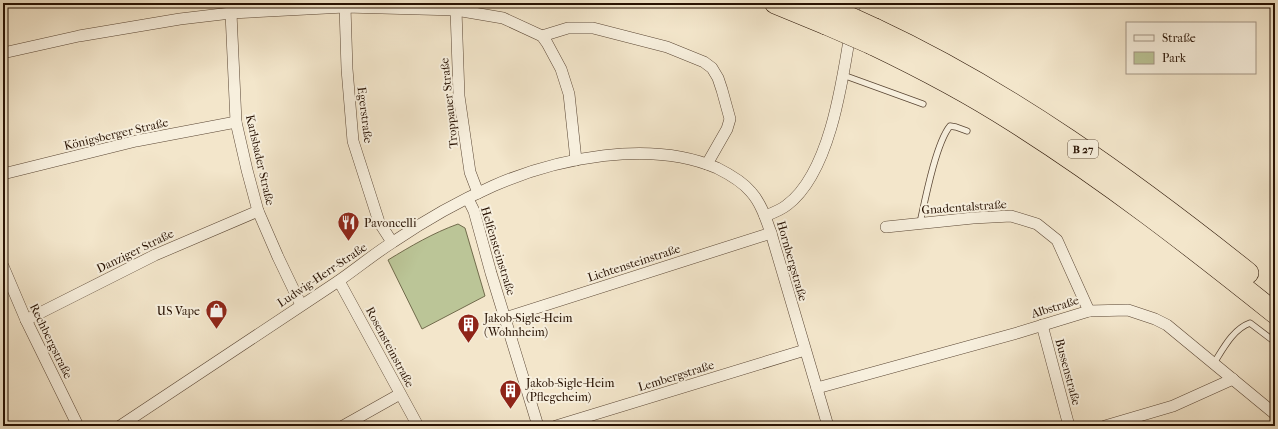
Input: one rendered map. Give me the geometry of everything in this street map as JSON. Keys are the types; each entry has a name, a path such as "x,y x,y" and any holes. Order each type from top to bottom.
{"highway":[{"name":"B 27","path":"775,3 824,11 873,37 1012,120 1097,177 1183,240 1275,313"},
{"name":"B 27","path":"873,37 907,44 961,72 1054,130 1104,163 1195,231 1275,294"}],"street":[{"name":"Hornbergstraße","path":"828,426 765,216 788,205 798,196 810,179 821,156 831,130 838,101 854,3"},
{"path":"3,53 79,36 180,19 230,13 345,7 456,10 503,18 542,36 561,69 569,94 576,160"},
{"name":"Egerstraße","path":"345,7 347,70 353,140 379,222 392,242"},
{"name":"Troppauer Straße","path":"456,10 459,96 470,172 478,193"},
{"name":"Karlsbader Straße","path":"230,13 236,122 258,211 301,305"},
{"path":"542,36 568,28 593,28 667,47 704,62 712,68 718,78 730,119 727,129 707,164"},
{"name":"Königsberger Straße","path":"3,174 136,141 236,122"},
{"name":"Ludwig-Herr-Straße","path":"120,426 339,281 418,225 478,193 513,178 576,160 601,156 650,154 682,157 707,164 726,172 743,184 752,192 765,216"},
{"name":"Helfensteinstraße","path":"468,199 474,211 538,426"},
{"name":"Danziger Straße","path":"26,320 155,254 258,211"},
{"name":"Gnadentalstraße","path":"886,227 973,218 1011,216 1037,224 1057,240 1089,311"},
{"name":"Lichtensteinstraße","path":"505,318 771,233"},
{"name":"Rechbergstraße","path":"3,266 26,320 78,426"},
{"name":"Rosensteinstraße","path":"339,281 418,426"},
{"name":"Albstraße","path":"817,388 1089,311 1128,310 1167,325 1233,379 1274,410"},
{"name":"Bussenstraße","path":"1042,325 1070,426"},
{"name":"Lembergstraße","path":"556,426 805,350"},
{"path":"1105,426 1173,406 1233,379"},
{"path":"343,426 400,394"}],"lane":[{"path":"842,75 923,104"},
{"path":"920,223 935,161 945,132 950,126 967,131"},
{"path":"1214,363 1237,330 1244,325 1250,323 1275,342"}],"green space":[{"path":"458,224 465,228 485,296 422,329 388,260 431,236"}],"place":[{"name":"Pavoncelli","path":"349,242"},
{"name":"US Vape","path":"216,330"},
{"name":"Jakob-Sigle-Heim (Wohnheim)","path":"469,344"},
{"name":"Jakob-Sigle-Heim (Pflegeheim)","path":"510,410"}]}
